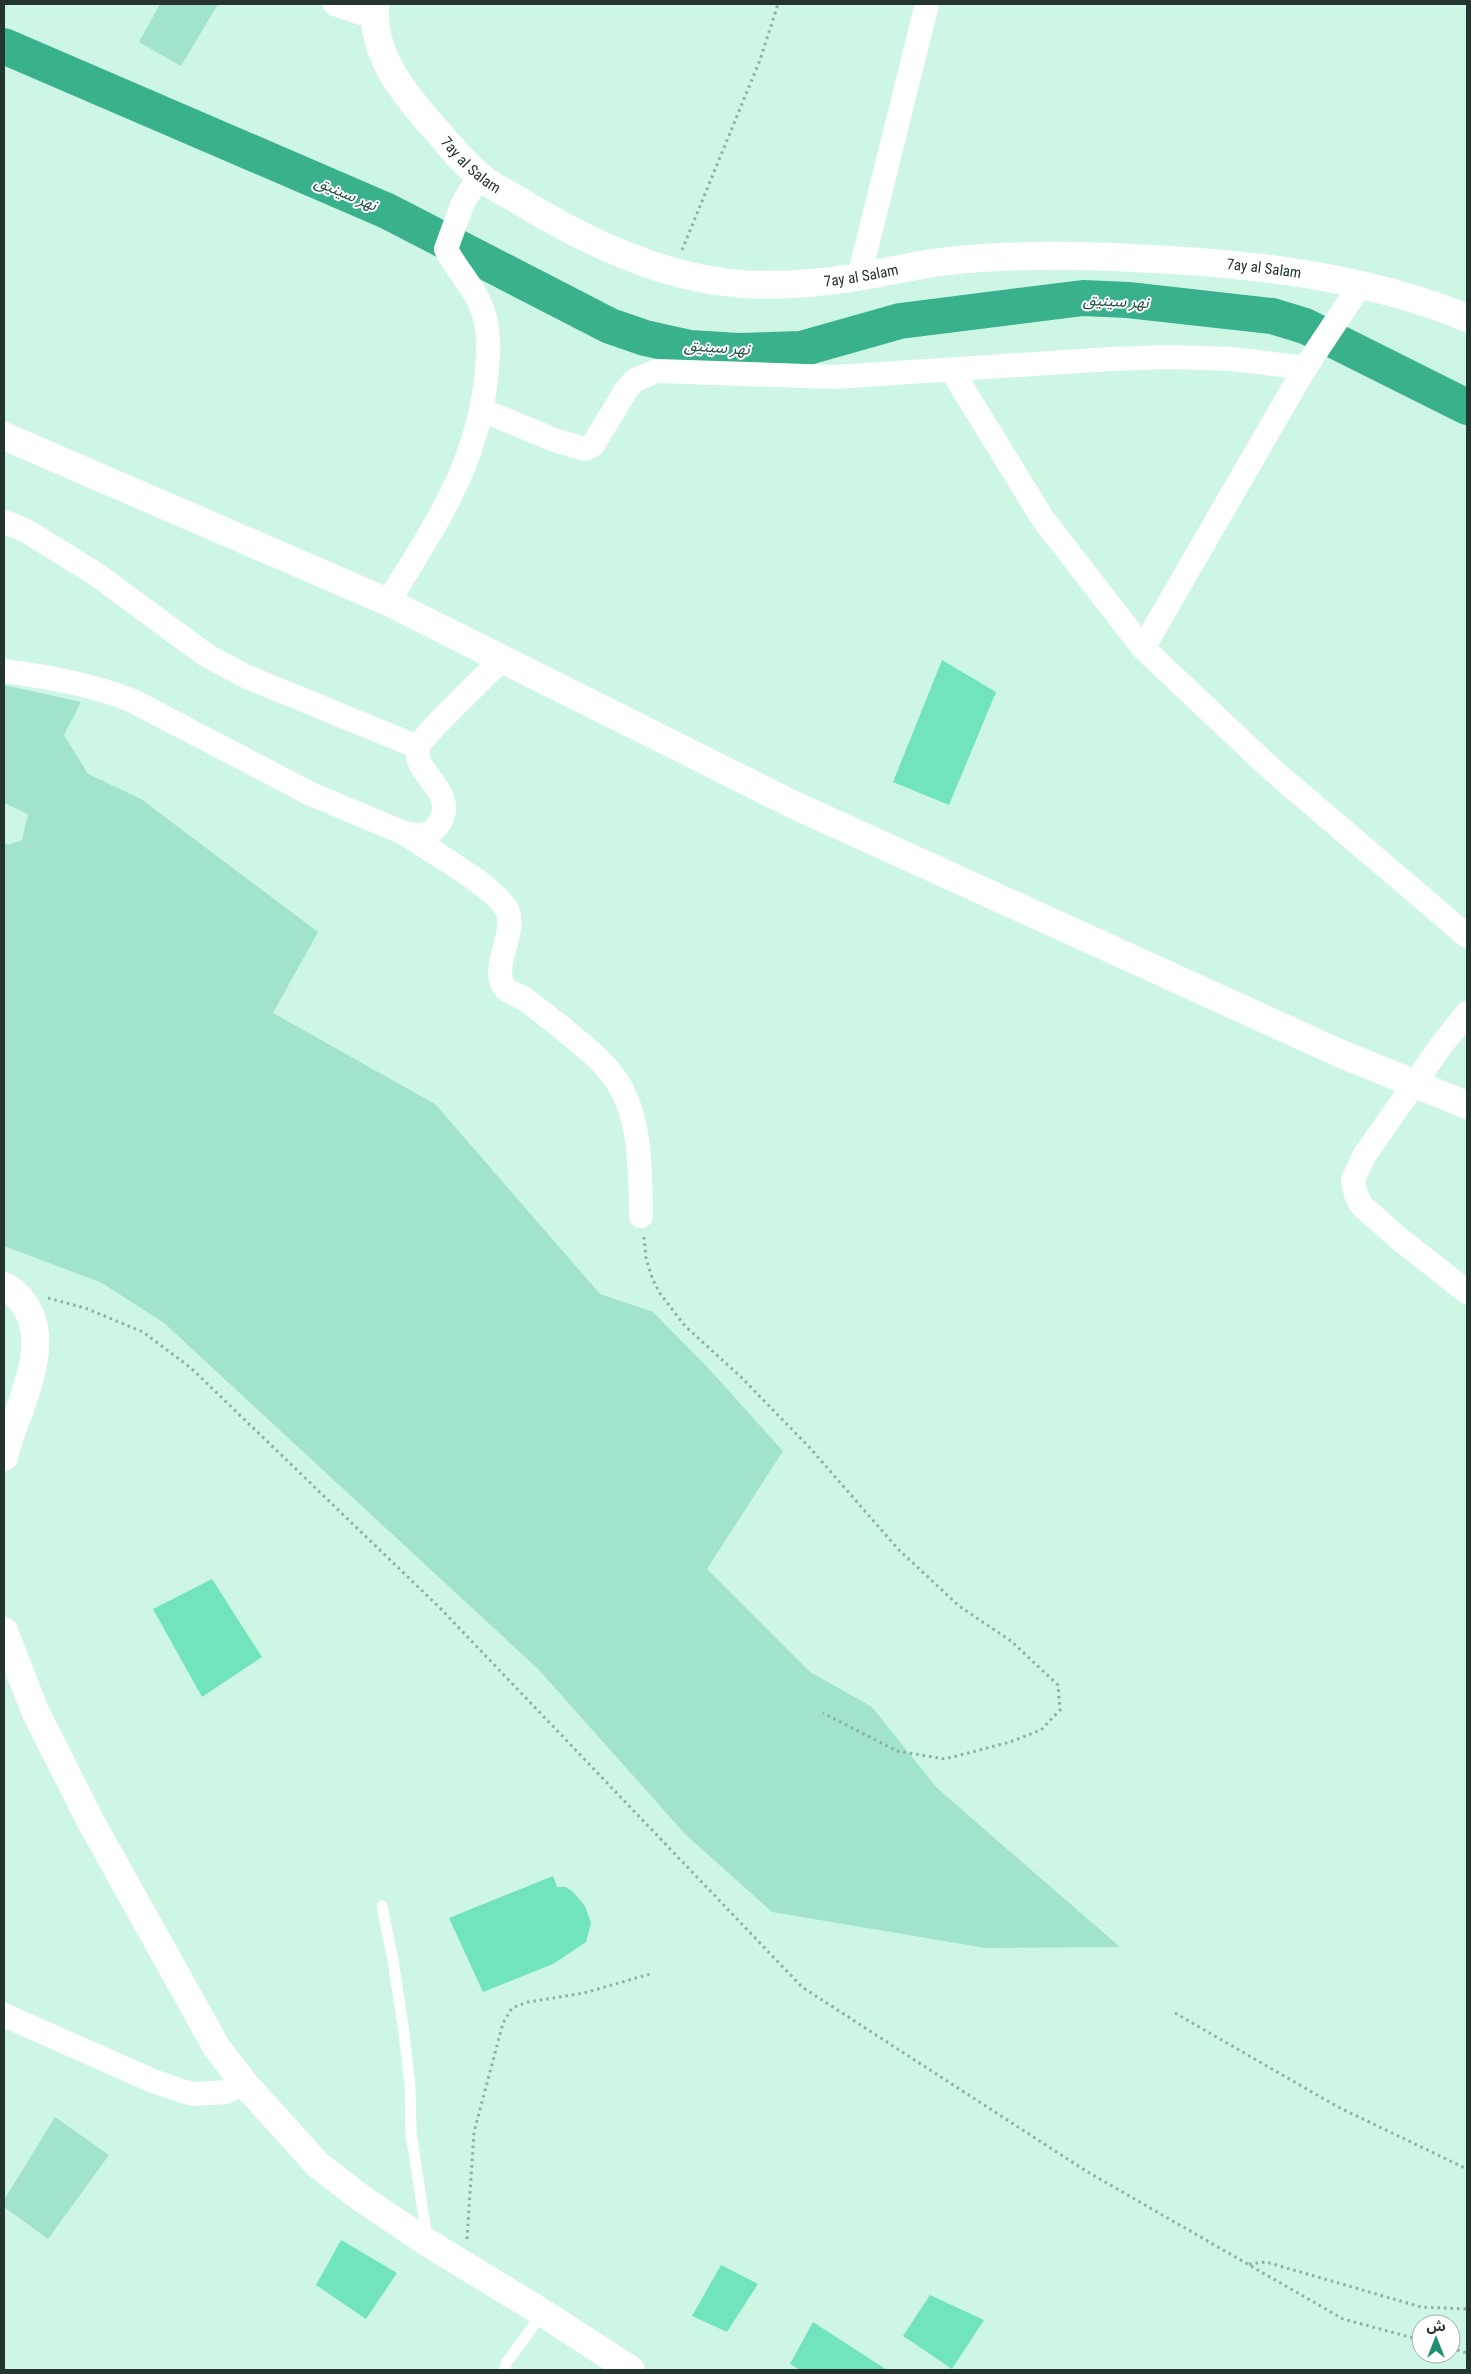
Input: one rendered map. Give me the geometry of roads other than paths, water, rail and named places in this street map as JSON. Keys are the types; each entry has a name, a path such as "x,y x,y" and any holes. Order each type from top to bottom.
{"street":[{"path":"336,4 374,10"},
{"path":"859,277 927,4"},
{"name":"7ay al Salam","path":"374,10 381,49 396,81 422,114 479,176 539,213 604,247 658,268 722,282 768,285 859,277 950,261 1009,256 1087,256 1181,260 1267,269 1353,294 1425,302 1467,318"},
{"path":"388,602 448,504 471,451 482,410 488,340 486,319 480,303 446,250 462,205 479,176"},
{"path":"1143,648 1311,360 1353,294"},
{"path":"482,410 557,441 585,449 593,445 626,390 635,380 657,371 834,377 952,371 1111,359 1169,357 1311,360"},
{"path":"952,371 1043,519 1143,648 1269,767 1467,936"},
{"path":"4,436 388,602 792,804 1413,1084 1467,1105"},
{"path":"4,522 25,530 96,574 214,659 245,676 418,747"},
{"path":"404,833 426,835 435,829 442,820 444,809 443,800 422,764 418,754 418,747 502,659"},
{"path":"4,671 77,683 133,701 312,794 404,833 475,880 502,903 508,911 510,921 500,970 506,989 523,998 560,1026 596,1058 616,1080 632,1116 638,1147 641,1216"},
{"path":"1467,1013 1413,1084 1357,1168 1353,1180 1356,1195 1362,1206 1396,1237 1467,1292"},
{"path":"4,1457 35,1358 37,1341 35,1325 30,1311 8,1287"},
{"path":"4,1631 35,1711 92,1824 217,2048 244,2083 317,2164 361,2198 428,2243 465,2264 631,2370"},
{"path":"4,2015 153,2081 186,2092 196,2094 226,2092 244,2083"}],"lane":[{"path":"382,1906 404,2033 410,2086 411,2133 428,2243"},
{"path":"504,2370 507,2362 543,2313"}],"waterway":[{"name":"نهر سينيق","path":"4,46 387,211 610,326 645,338 690,348 738,351 801,349 900,321 1083,298 1128,300 1272,316 1305,326 1467,407"}]}
